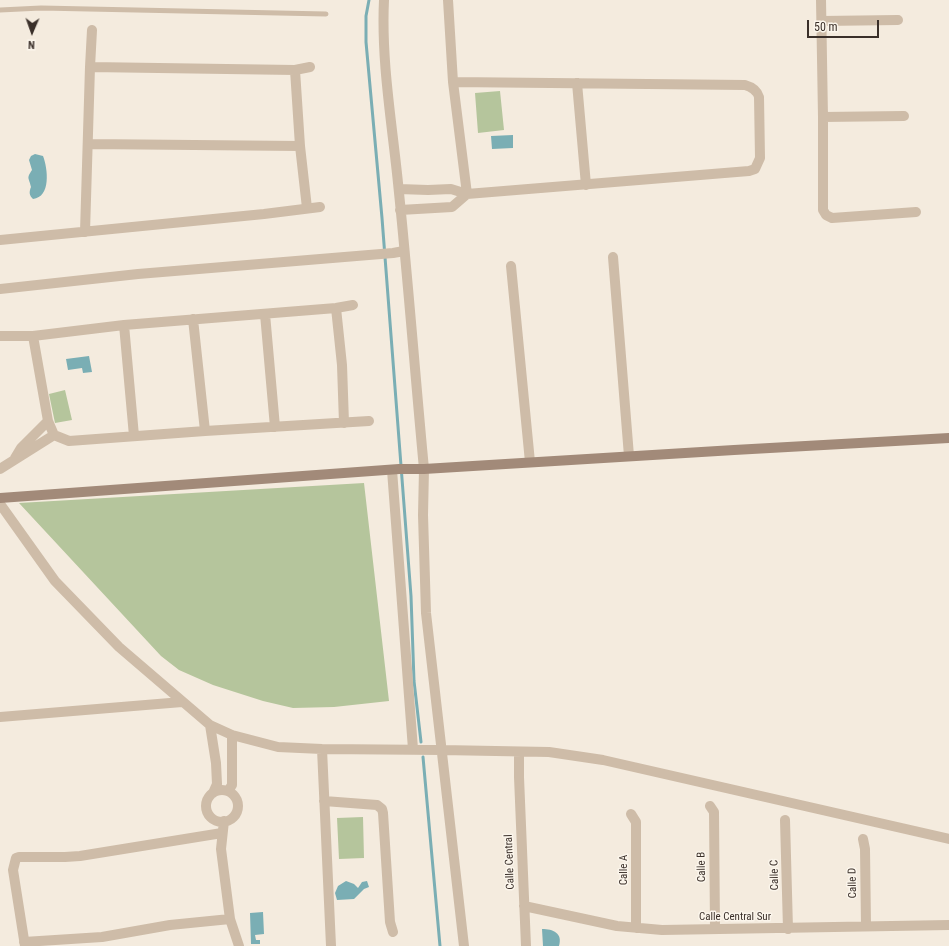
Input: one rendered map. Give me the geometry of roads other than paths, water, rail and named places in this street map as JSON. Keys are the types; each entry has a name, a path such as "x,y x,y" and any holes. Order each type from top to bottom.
{"street":[{"path":"384,0 383,26 385,63 399,189 424,469 423,515 426,613 464,946"},
{"path":"448,0 453,82 467,194"},
{"path":"821,0 823,210 826,215 832,218 916,212"},
{"path":"822,21 898,20"},
{"path":"85,232 92,30"},
{"path":"90,67 295,70 310,67"},
{"path":"295,70 300,146 307,208"},
{"path":"399,189 451,190 467,194 749,171 756,172 760,158 759,97 758,92 750,86 453,82"},
{"path":"576,83 586,185"},
{"path":"823,117 904,116"},
{"path":"88,144 300,146"},
{"path":"400,210 452,207 467,194"},
{"path":"0,240 264,214 320,207"},
{"path":"0,289 138,274 404,251"},
{"path":"613,257 630,456"},
{"path":"510,266 530,462"},
{"path":"0,336 33,336 124,325 336,308 354,305"},
{"path":"336,308 342,365 344,423"},
{"path":"265,314 275,428"},
{"path":"193,319 205,431"},
{"path":"124,325 134,436"},
{"path":"33,336 48,421 54,435 69,441 370,421"},
{"path":"13,462 21,448 48,421"},
{"path":"0,469 54,435"},
{"path":"0,498 395,470 949,438"},
{"path":"395,470 413,749"},
{"path":"0,504 55,581 118,647 210,725 232,735 278,747 549,752 603,760 949,839"},
{"path":"0,717 182,702"},
{"path":"210,725 216,763 216,784 207,802 208,812 214,819 224,821 233,817 238,808 236,797 228,791 217,790 212,793"},
{"path":"228,791 232,785 232,735"},
{"path":"322,749 331,946"},
{"name":"Calle Central","path":"519,752 526,946"},
{"path":"216,763 232,763"},
{"path":"324,801 377,805 382,809 392,932"},
{"name":"Calle B","path":"710,806 714,812 715,929"},
{"name":"Calle A","path":"631,814 636,822 636,928"},
{"name":"Calle C","path":"785,820 788,929"},
{"path":"224,821 221,849 230,919 239,946"},
{"path":"222,833 65,858 19,857 16,858 13,870 24,944 102,937 170,925 230,919"},
{"name":"Calle D","path":"863,839 865,849 866,926"},
{"name":"Calle Central Sur","path":"524,906 617,926 662,930 949,925"}],"lane":[{"path":"0,10 41,8 212,10 326,14"}],"water":[{"path":"513,135 513,148 492,149 491,136"},
{"path":"35,154 43,156 45,161 47,182 43,193 39,197 33,199 30,193 31,187 28,178 32,170 29,160 31,156"},
{"path":"89,356 92,372 83,373 82,368 68,370 66,359"},
{"path":"346,881 354,884 358,888 362,882 367,881 369,887 364,889 354,899 337,900 335,893 338,886"},
{"path":"263,912 264,934 255,935 256,940 260,940 260,944 251,944 250,913"},
{"path":"542,929 553,931 558,935 560,938 559,946 543,946"}],"waterway":[{"path":"369,0 366,16 366,42 382,218 411,596 414,681 421,742"},
{"path":"423,757 440,946"}]}
